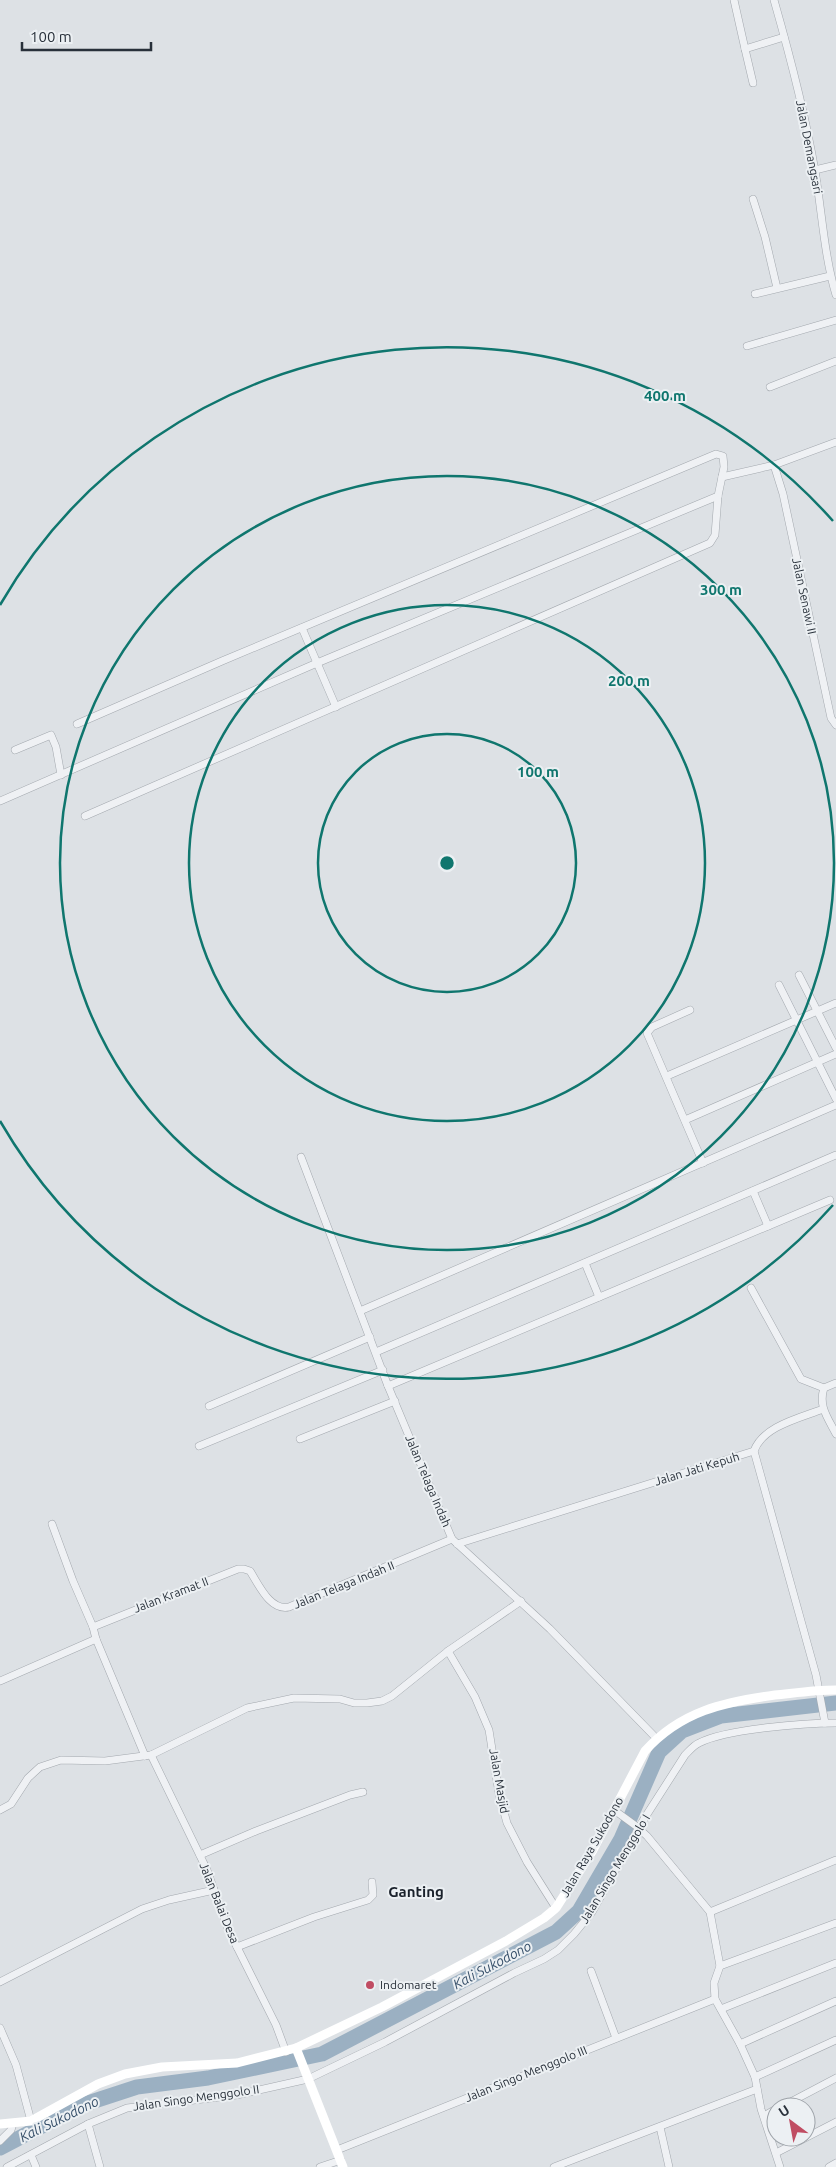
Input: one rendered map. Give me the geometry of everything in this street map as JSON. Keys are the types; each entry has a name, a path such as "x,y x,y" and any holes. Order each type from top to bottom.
{"main road":[{"name":"Jalan Raya Sukodono","path":"0,2124 31,2121 98,2084 126,2074 162,2067 237,2063 297,2050 382,2007 506,1941 544,1918 556,1908 616,1811 645,1751 656,1738 693,1714 713,1706 836,1690"},
{"path":"297,2050 342,2164"}],"street":[{"path":"734,0 753,84"},
{"name":"Jalan Demangsari","path":"774,0 800,96 815,170 830,276 836,295"},
{"path":"745,49 784,37"},
{"path":"815,170 836,165"},
{"path":"753,199 766,237 777,288"},
{"path":"754,294 830,276"},
{"path":"747,346 836,320"},
{"path":"770,387 836,361"},
{"path":"722,476 774,465 836,442"},
{"path":"77,724 716,454 723,456 715,535 710,543 85,816"},
{"name":"Jalan Senawi II","path":"774,465 783,494 831,718 836,724"},
{"path":"0,801 317,663 718,496"},
{"path":"302,628 336,707"},
{"path":"15,750 51,735 65,773"},
{"path":"799,975 836,1048"},
{"path":"779,985 836,1099"},
{"path":"667,1076 836,1003"},
{"path":"690,1010 647,1031 703,1163"},
{"path":"685,1120 836,1054"},
{"path":"360,1311 836,1105"},
{"path":"376,1352 836,1155"},
{"name":"Jalan Telaga Indah","path":"301,1157 383,1370 392,1402 454,1541 522,1601 656,1738"},
{"path":"753,1191 768,1226"},
{"path":"388,1386 830,1200"},
{"path":"585,1263 599,1297"},
{"path":"750,1288 801,1379 824,1388 836,1383"},
{"path":"209,1406 370,1337"},
{"path":"199,1446 383,1370"},
{"path":"824,1388 822,1396 823,1408 836,1434"},
{"path":"300,1439 392,1402"},
{"path":"754,1451 757,1444 776,1428 823,1408"},
{"name":"Jalan Jati Kepuh","path":"454,1541 754,1451 821,1693 825,1720"},
{"name":"Jalan Balai Desa","path":"52,1524 96,1639 148,1756 200,1856 228,1929 276,2025 286,2052"},
{"name":"Jalan Telaga Indah II","path":"250,1571 274,1605 286,1608 454,1541"},
{"name":"Jalan Kramat II","path":"93,1627 238,1569 250,1571"},
{"path":"0,1810 11,1804 28,1778 40,1767 61,1760 105,1761 148,1756 248,1708 294,1698 318,1697 340,1699 354,1703 382,1701 392,1696 448,1651 522,1601"},
{"path":"0,1681 96,1639"},
{"name":"Jalan Masjid","path":"448,1651 475,1697 490,1730 499,1794 507,1823 527,1862 556,1908"},
{"name":"Jalan Singo Menggolo I","path":"307,2076 385,2042 558,1950 592,1912 638,1827 685,1755 699,1743 742,1732 825,1720 836,1723"},
{"path":"200,1856 256,1831 350,1794 362,1792"},
{"path":"616,1811 638,1827 710,1912 720,1966 714,1983 715,1999 740,2044 755,2077 764,2116 780,2167"},
{"path":"710,1912 836,1860"},
{"path":"236,1946 314,1917 368,1900 372,1895 372,1882"},
{"path":"0,1982 142,1909 169,1900 214,1890"},
{"path":"720,1966 836,1923"},
{"path":"721,2009 836,1963"},
{"path":"591,1971 616,2038"},
{"name":"Jalan Singo Menggolo III","path":"337,2150 715,1999"},
{"path":"740,2044 836,2002"},
{"path":"0,2028 16,2065 31,2121"},
{"path":"755,2077 836,2040"},
{"name":"Jalan Singo Menggolo II","path":"7,2167 88,2124 127,2108 237,2095 307,2076"},
{"path":"800,2097 836,2078"},
{"path":"554,2167 757,2089"},
{"path":"776,2153 836,2122"},
{"path":"0,2141 11,2130 13,2124"},
{"path":"88,2124 100,2167"},
{"path":"660,2126 669,2167"},
{"path":"31,2155 36,2167"},
{"path":"829,2167 836,2163"},
{"path":"320,2167 342,2164"}],"waterway":[{"name":"Kali Sukodono","path":"0,2148 82,2105 137,2087 208,2078 322,2054 556,1932 579,1911 621,1839 659,1752 682,1731 721,1716 836,1703"}],"place":[{"name":"Indomaret","path":"370,1985"}],"district":[{"name":"Ganting","path":"416,1892"}]}
